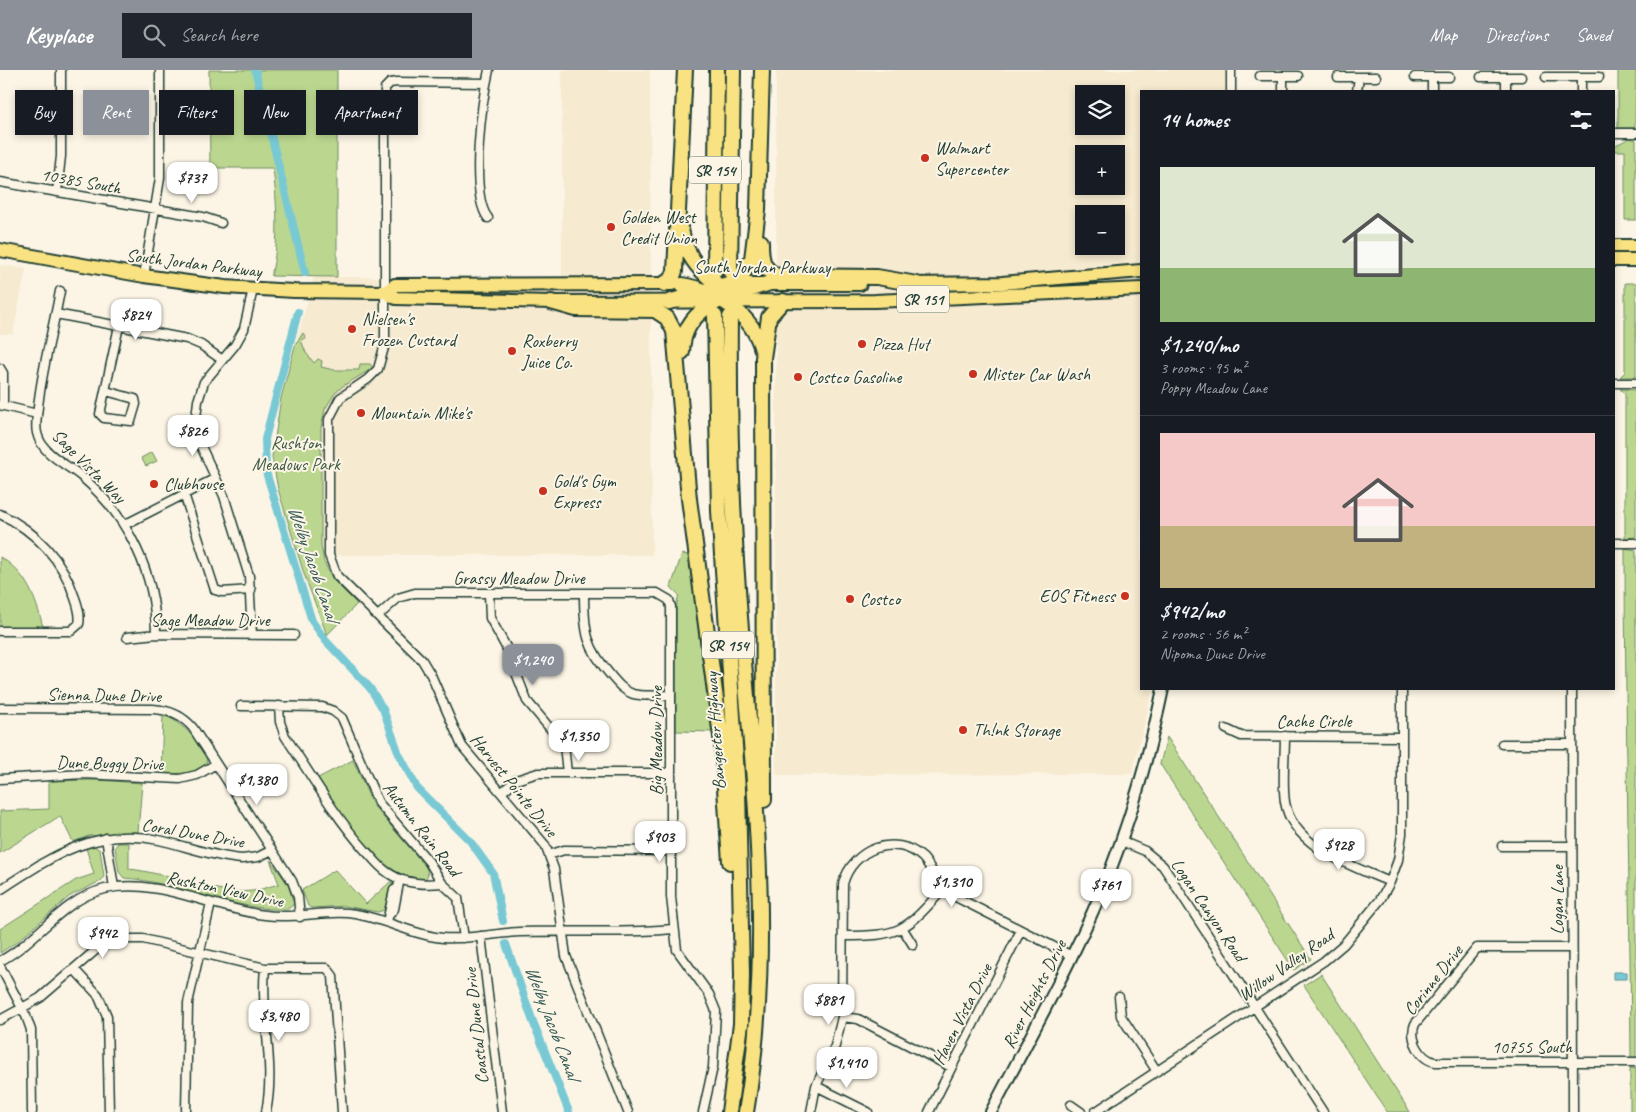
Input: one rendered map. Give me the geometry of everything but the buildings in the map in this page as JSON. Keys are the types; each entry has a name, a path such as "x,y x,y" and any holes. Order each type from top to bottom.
{"highway":[{"path":"664,284 672,279 675,274 685,70"},
{"name":"SR 154","path":"717,70 723,290"},
{"name":"SR 154","path":"723,290 733,70"},
{"path":"681,391 683,344 686,332 696,315 742,275 752,260 758,210 762,70"},
{"path":"758,210 762,260 767,270 776,276 877,277 917,284"},
{"path":"679,220 690,257 699,270 723,290 748,323 758,337 763,358"},
{"path":"669,302 723,290 770,284"},
{"path":"682,285 723,290"},
{"path":"759,938 764,799 763,358 768,321 772,312 783,301"},
{"path":"551,302 576,309 649,309 661,312 670,321 675,334 689,499 722,744 737,944 742,974"},
{"name":"Bangerter Highway","path":"716,316 719,511 738,790 742,974 741,1024 729,1112"},
{"name":"Bangerter Highway","path":"730,317 733,499 756,808 759,938 757,1032 746,1112"}],"main road":[{"path":"1615,246 1636,246"},
{"name":"South Jordan Parkway","path":"0,250 144,276 253,289 385,292 396,298 551,302 669,302"},
{"path":"1615,260 1636,260"},
{"name":"South Jordan Parkway","path":"770,284 1002,283 1140,271"},
{"name":"South Jordan Parkway","path":"385,292 395,285 682,285"},
{"name":"South Jordan Parkway","path":"723,290 783,301 894,300 1140,289"}],"street":[{"path":"57,192 61,163 61,70"},
{"path":"144,276 156,210 160,173 160,70"},
{"path":"488,218 480,200 480,130 489,70"},
{"path":"1231,70 1231,90"},
{"path":"1260,76 1298,76"},
{"path":"1283,76 1283,90"},
{"path":"1338,77 1376,77"},
{"path":"1357,90 1359,77"},
{"path":"1415,77 1449,77"},
{"path":"1432,77 1432,90"},
{"path":"1481,77 1522,77"},
{"path":"1506,77 1506,90"},
{"path":"1546,77 1599,77"},
{"path":"1581,77 1581,90"},
{"name":"Harvest Pointe Drive","path":"486,83 397,82 390,83 385,88 386,344 381,363 372,376 340,398 330,413 328,431 330,561 338,576 427,668 458,740 540,837 549,855 568,961 628,1112"},
{"path":"1615,133 1636,133"},
{"name":"10385 South","path":"0,182 203,217 221,222"},
{"path":"252,635 249,576 216,478 199,442 196,418 198,401 204,382 235,346 244,329 253,289"},
{"name":"Sage Vista Way","path":"60,291 42,373 37,414 37,434 45,449 90,484 124,525 141,557 149,580 154,604 156,634"},
{"path":"56,314 192,341 221,360"},
{"path":"106,391 131,396 135,399 136,404 131,421 101,416 106,391 119,326"},
{"path":"0,368 3,373 1,406 37,414"},
{"path":"1615,383 1636,383"},
{"path":"124,525 216,478"},
{"path":"184,494 215,590 222,592 251,590"},
{"path":"0,514 27,530 55,558 69,581 80,618 79,624 71,631 0,631"},
{"path":"1615,543 1636,543"},
{"path":"489,593 490,618 506,647 527,701 562,742 565,749 567,773"},
{"path":"584,593 586,635 599,662 620,686 629,693 639,695 671,695"},
{"name":"Grassy Meadow Drive","path":"378,616 398,598 407,594 657,593 667,597"},
{"name":"Big Meadow Drive","path":"667,597 671,607 671,897 674,929 678,953 694,970 709,994 716,1012 712,1067 703,1112"},
{"name":"Sage Meadow Drive","path":"127,637 156,634 294,635"},
{"name":"River Heights Drive","path":"991,1112 1072,956 1098,899 1121,841 1144,767 1163,690"},
{"name":"Willow Valley Road","path":"1095,1112 1338,950 1376,905 1390,882 1398,860 1402,834 1402,690"},
{"name":"Logan Lane","path":"1572,690 1572,1112"},
{"name":"Autumn Rain Road","path":"240,706 322,707 334,711 342,718 374,797 429,862 442,883 458,898 464,938"},
{"path":"279,706 283,731 342,824 382,868 401,879 424,885 442,883"},
{"name":"Sienna Dune Drive","path":"0,708 166,710 178,715 190,724 297,891 300,917"},
{"name":"Cache Circle","path":"1226,729 1241,736 1402,737"},
{"path":"1285,736 1284,796 1289,815 1295,827 1307,840 1320,849 1390,882"},
{"path":"1502,744 1572,744"},
{"name":"Dune Buggy Drive","path":"0,779 84,774 180,779 197,775 216,764"},
{"path":"502,792 511,783 526,776 567,773 671,773"},
{"name":"Coral Dune Drive","path":"0,890 58,853 106,838 132,837 159,840 242,859 258,857 272,850"},
{"path":"106,838 114,887"},
{"name":"Logan Canyon Road","path":"1121,841 1145,851 1163,866 1323,1112"},
{"path":"811,1112 816,1086 835,1046 842,1017 842,894 846,875 855,860 871,849 890,845 910,850 926,862 943,889 1072,956"},
{"path":"1502,846 1572,846"},
{"path":"549,855 564,850 671,851"},
{"path":"387,922 394,890 398,888 401,879"},
{"name":"Rushton View Drive","path":"0,961 20,948 71,904 95,892 114,887 148,888 263,915 300,917 348,913 433,936 464,938 562,931 674,929"},
{"path":"842,936 883,936 903,929 917,918 943,889"},
{"path":"186,1112 188,1003 210,903"},
{"path":"903,929 913,945"},
{"name":"Haven Vista Drive","path":"929,1112 1022,930"},
{"name":"Coastal Dune Drive","path":"481,936 502,1112"},
{"path":"0,1020 40,998 104,945 127,938 143,939 265,968 324,968 330,970 333,976 342,1112"},
{"name":"Corinne Drive","path":"1429,1060 1414,1039 1414,1026 1477,948 1572,948"},
{"path":"0,966 29,1023 32,1037 32,1112"},
{"path":"265,968 264,993 270,1079 266,1112"},
{"path":"74,969 98,995 108,1016 110,1112"},
{"path":"1119,997 1121,1016 1156,1070"},
{"path":"842,1017 858,1019 952,1067"},
{"name":"10755 South","path":"1429,1060 1436,1062 1636,1062"},
{"path":"816,1086 868,1112"},
{"path":"1071,1105 1081,1112"}],"shaded area":[{"path":"562,70 650,70 652,555 298,555 278,489 272,454 281,398 314,277 562,277"},
{"path":"776,70 1225,70 1225,90 1140,90 1140,690 1153,690 1132,774 776,775"},
{"path":"0,265 26,269 13,334 0,334"}],"green space":[{"path":"209,70 337,70 337,90 316,90 316,135 337,135 337,277 271,276 277,236 273,168 210,168 210,135 234,135 234,90 209,90"},
{"path":"1618,70 1636,70 1635,128 1618,128"},
{"path":"1630,138 1636,140 1636,220 1625,220 1625,151 1615,151 1615,146"},
{"path":"1625,283 1636,283 1636,376 1634,377 1620,377 1625,372"},
{"name":"Rushton Meadows Park","path":"303,333 306,338 301,340 306,353 314,363 318,359 322,361 321,367 334,370 359,370 360,364 370,364 373,368 335,393 325,409 321,428 321,546 324,562 333,580 357,604 327,635 304,574 278,489 272,457 281,398 295,346"},
{"path":"1620,389 1636,390 1636,537 1625,538 1625,394"},
{"path":"152,452 157,461 146,466 141,458"},
{"path":"1625,548 1636,550 1636,1057 1631,1058 1626,676"},
{"path":"682,554 688,555 714,732 676,731 676,607 679,595 671,587"},
{"path":"0,557 17,571 29,587 43,627 0,627"},
{"path":"163,715 185,728 199,743 204,751 206,765 191,773 161,774"},
{"path":"1167,737 1311,959 1294,970 1160,764"},
{"path":"353,760 373,805 426,867 428,875 425,879 408,877 392,869 377,857 349,825 318,778"},
{"path":"97,780 142,783 138,832 89,836 73,842 60,816 0,853 0,811 49,809 49,781"},
{"path":"118,843 129,843 129,869 222,890 252,891 279,884 270,860 288,884 294,904 288,909 248,906 165,885 124,878 119,872 115,847"},
{"path":"94,846 100,850 104,876 101,881 70,896 18,941 0,953 0,929 76,880 94,874 86,848"},
{"path":"335,870 366,904 390,882 393,883 384,910 378,912 344,906 311,908 308,906 302,890"},
{"path":"1321,974 1410,1112 1387,1112 1304,985"},
{"path":"1630,1068 1636,1069 1636,1112 1630,1112"}],"water":[{"path":"1613,972 1627,972 1627,979 1613,979"}],"waterway":[{"name":"Welby Jacob Canal","path":"255,70 305,273"},
{"name":"Welby Jacob Canal","path":"298,312 265,439 266,472 312,621 326,641 370,688 383,709 399,754 417,788 470,841 493,873 503,921"},
{"name":"Welby Jacob Canal","path":"506,944 532,1019 569,1112"}],"place":[{"name":"Walmart Supercenter","path":"925,158"},
{"name":"Golden West Credit Union","path":"611,227"},
{"name":"Nielsen's Frozen Custard","path":"352,329"},
{"name":"Pizza Hut","path":"862,344"},
{"name":"Roxberry Juice Co.","path":"512,351"},
{"name":"Mister Car Wash","path":"973,374"},
{"name":"Costco Gasoline","path":"798,377"},
{"name":"Mountain Mike's","path":"361,413"},
{"name":"Clubhouse","path":"154,484"},
{"name":"Gold's Gym Express","path":"543,491"},
{"name":"EOS Fitness","path":"1125,596"},
{"name":"Costco","path":"850,599"},
{"name":"Th!nk Storage","path":"963,730"}]}
